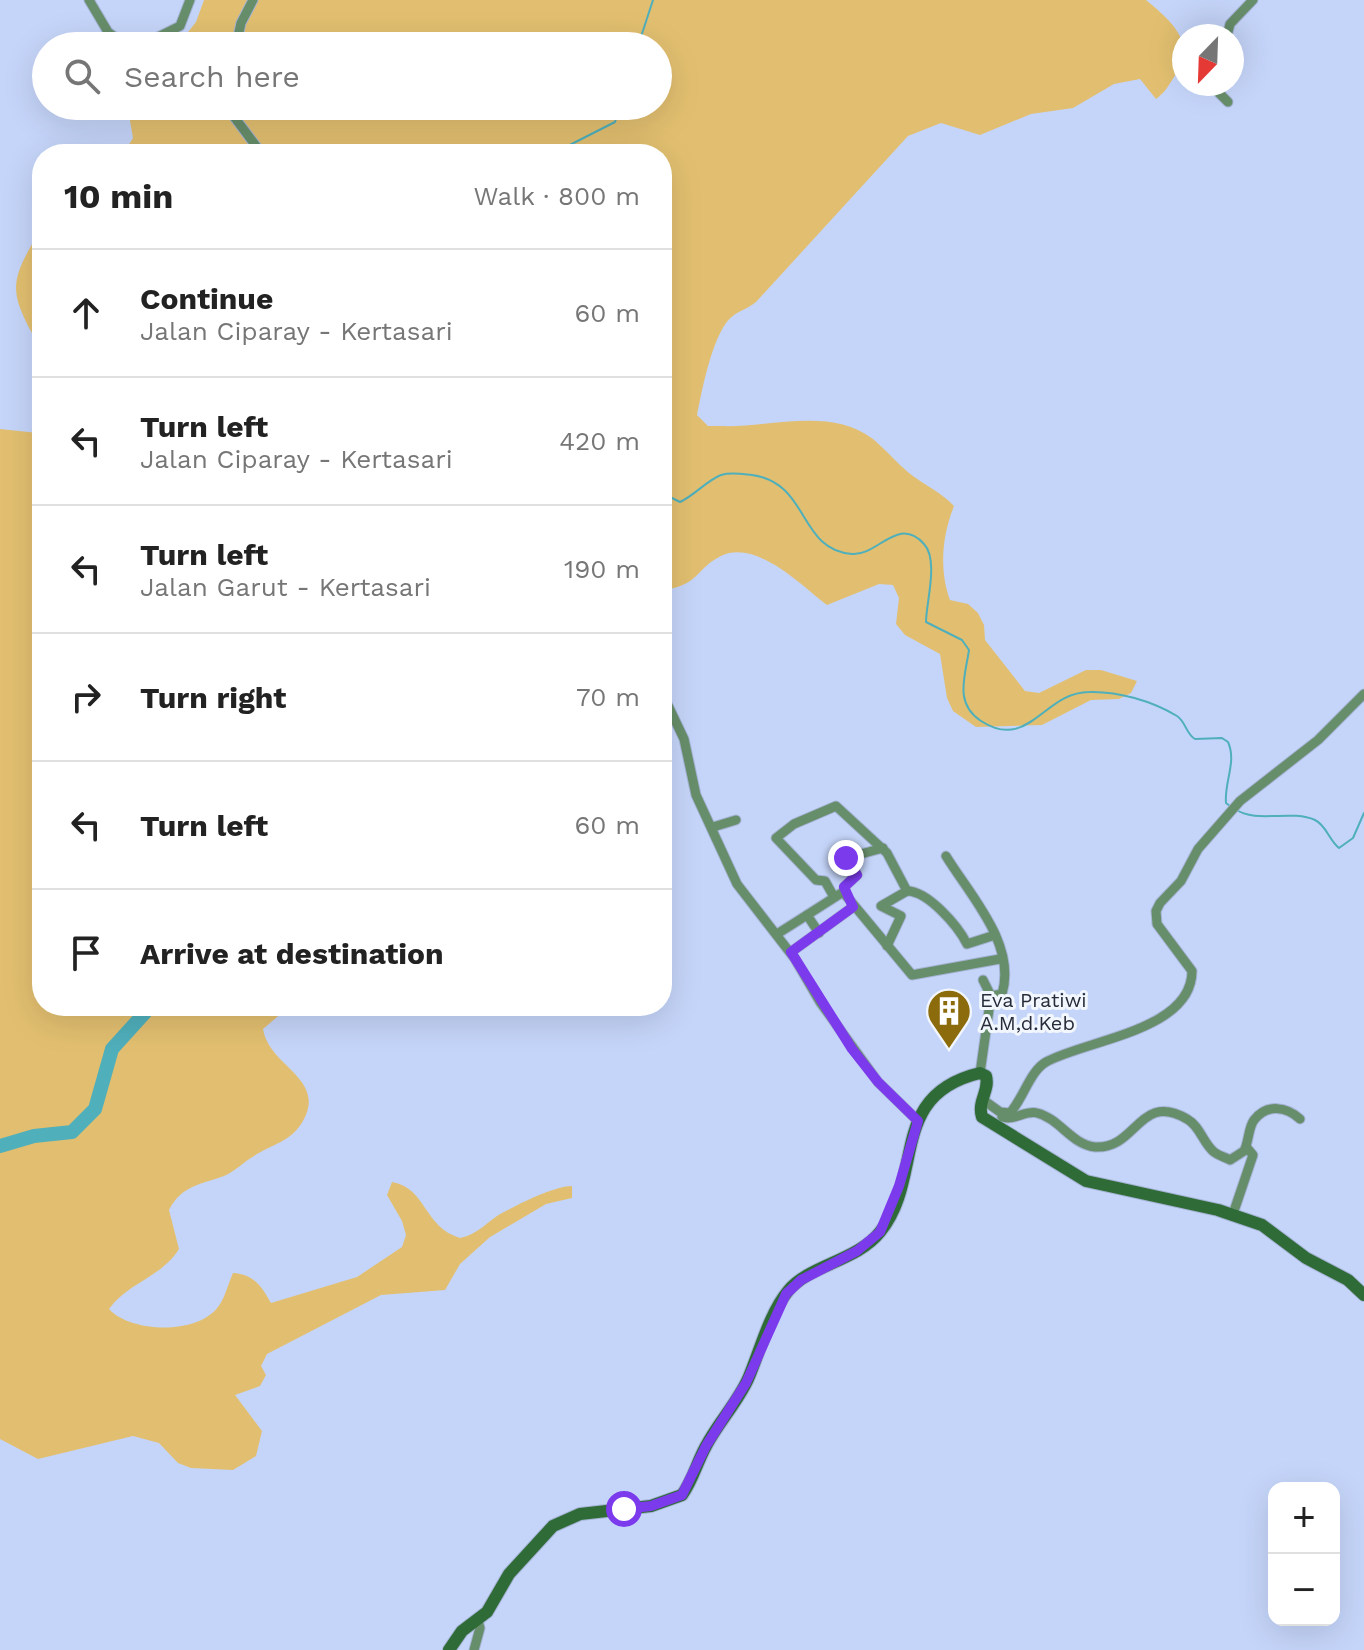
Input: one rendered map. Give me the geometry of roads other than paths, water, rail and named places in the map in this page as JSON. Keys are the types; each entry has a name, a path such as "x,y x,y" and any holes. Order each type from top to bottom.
{"main road":[{"path":"449,1650 462,1631 478,1621 495,1601 509,1574 553,1526 580,1514 651,1506 682,1495 706,1446 746,1383 786,1294 801,1280 857,1251 880,1232 899,1186 918,1121 937,1092 980,1073 988,1081 980,1111 989,1123 1086,1181 1135,1189 1233,1214 1277,1234 1306,1258 1348,1280 1364,1295"}],"street":[{"path":"89,0 108,32"},
{"path":"168,32 180,26 190,0"},
{"path":"239,32 253,0"},
{"path":"1230,24 1253,0"},
{"path":"1222,96 1228,102"},
{"path":"236,120 254,144"},
{"path":"994,1109 1007,1114 1013,1110 1046,1061 1151,1024 1168,1013 1185,992 1192,971 1163,934 1156,911 1181,881 1191,859 1204,842 1250,791 1318,740 1364,694"},
{"path":"672,714 684,739 696,795 737,884 791,952 852,1049 878,1082 918,1121"},
{"path":"834,897 825,881 817,880 777,838 802,820 839,807 883,848 907,891"},
{"path":"713,827 736,820"},
{"path":"883,848 848,857 846,860 857,875 844,887 846,895 862,918 916,976 1000,959"},
{"path":"946,856 985,910 995,935 1003,991 1000,996 991,996"},
{"path":"862,918 907,891 917,893 942,913 967,944 995,935"},
{"path":"777,934 834,897 843,892 846,895"},
{"path":"881,906 901,916 887,946"},
{"path":"791,952 853,907"},
{"path":"807,915 819,933"},
{"path":"980,1073 991,996 983,980"},
{"path":"982,1099 1006,1118 1040,1113 1080,1141 1095,1147 1115,1144 1149,1114 1161,1111 1189,1120 1212,1151 1230,1160 1247,1148 1254,1119 1268,1110 1284,1109 1300,1119"},
{"path":"1233,1214 1253,1155 1247,1148"},
{"path":"474,1650 480,1628 478,1621"}],"waterway":[{"path":"643,32 653,0"},
{"path":"572,144 616,120"},
{"path":"672,498 680,502 721,475 752,475 771,481 784,490 822,541 835,550 861,553 897,535 915,536 924,544 931,560 926,622 962,640 969,650 964,698 981,721 998,729 1012,730 1060,701 1089,692 1123,695 1146,702 1177,716 1195,739 1222,738 1228,742 1231,765 1226,803 1230,806"},
{"path":"1235,809 1253,816 1295,816 1315,820 1339,848 1353,838 1364,813"},
{"path":"0,1146 34,1136 72,1132 95,1109 112,1049 142,1016"}],"place":[{"name":"Eva Pratiwi A.M,d.Keb","path":"949,1050"}]}
